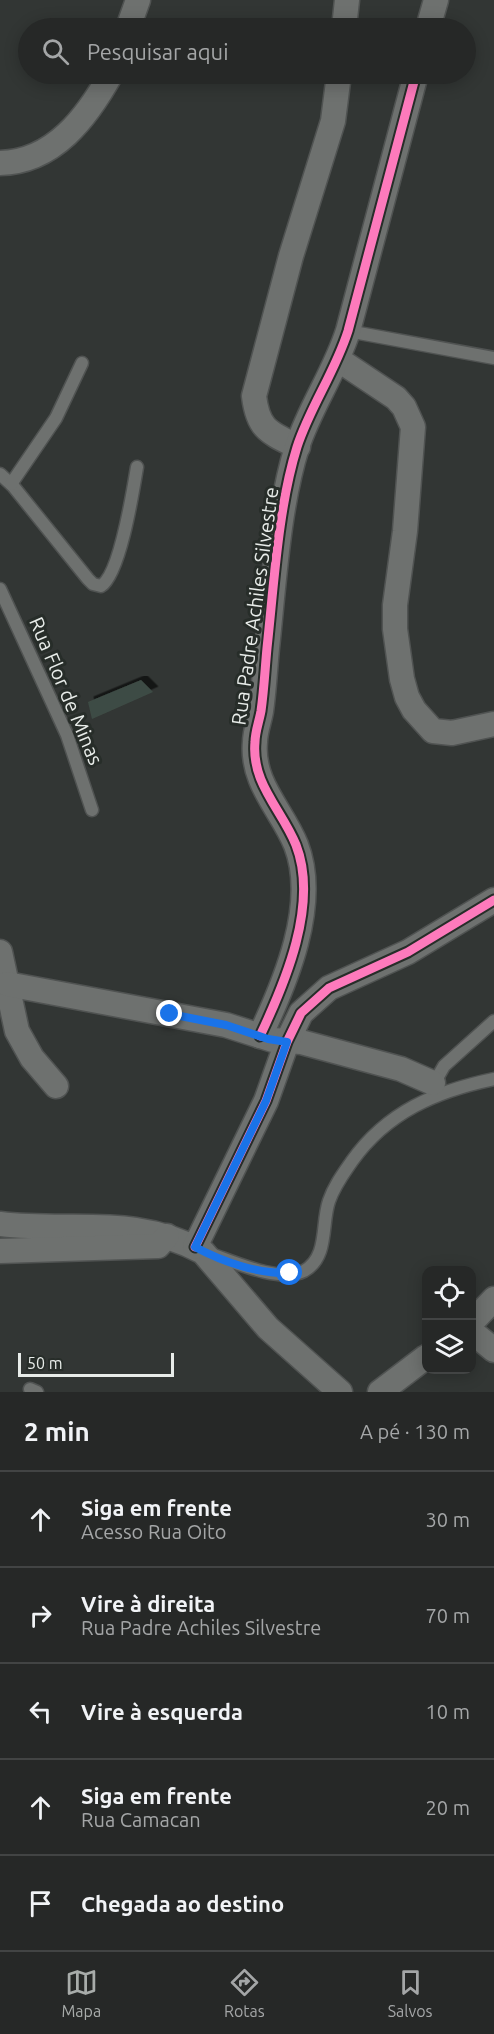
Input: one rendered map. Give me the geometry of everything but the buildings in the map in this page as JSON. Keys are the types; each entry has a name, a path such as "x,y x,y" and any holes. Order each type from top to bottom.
{"street":[{"path":"132,18 138,0"},
{"path":"345,18 347,0"},
{"path":"431,18 436,0"},
{"path":"0,163 21,162 46,152 72,130 94,105 106,84"},
{"path":"297,447 273,435 257,418 254,396 291,256 333,121 338,84"},
{"name":"Rua Padre Achiles Silvestre","path":"252,1032 281,991 304,909 303,875 296,845 269,801 255,761 255,742 261,712 278,537 297,447 339,360 348,331 413,84"},
{"path":"339,360 396,398 404,407 413,428 405,531 395,604 395,629 407,697 433,731 452,733 494,724"},
{"path":"199,1249 266,1101 287,1042 301,1013 329,988 408,952 494,900"},
{"path":"0,952 17,1031 32,1058 56,1086"},
{"path":"7,984 252,1032 287,1042 301,1042 400,1069 432,1090"},
{"path":"0,1224 51,1227 123,1226 167,1236 199,1249 264,1324 340,1392"},
{"path":"0,1251 158,1246 167,1236"},
{"path":"473,1320 494,1299"},
{"path":"476,1336 494,1350"},
{"path":"380,1392 422,1360"}],"lane":[{"path":"348,331 494,358"},
{"path":"10,484 56,418 82,363"},
{"path":"0,474 88,579 93,584 101,586 111,574 120,548 137,467"},
{"name":"Rua Flor de Minas","path":"0,589 67,735 92,810"},
{"path":"432,1090 444,1065 494,1021"},
{"path":"199,1249 265,1272 303,1271 316,1261 320,1254 329,1200 349,1164 387,1123 432,1090 494,1079"}],"cycle path":[{"path":"260,1036 279,992 296,943 304,892 302,868 296,845 269,796 255,757 255,738 262,703 285,495 302,432 348,331 413,84"},
{"path":"195,1247 266,1101 287,1042 301,1013 329,988 408,952 494,900"}],"route":[{"path":"170,1014 243,1029 268,1039 287,1042 266,1101 195,1247 242,1266 265,1272 290,1273"}]}
